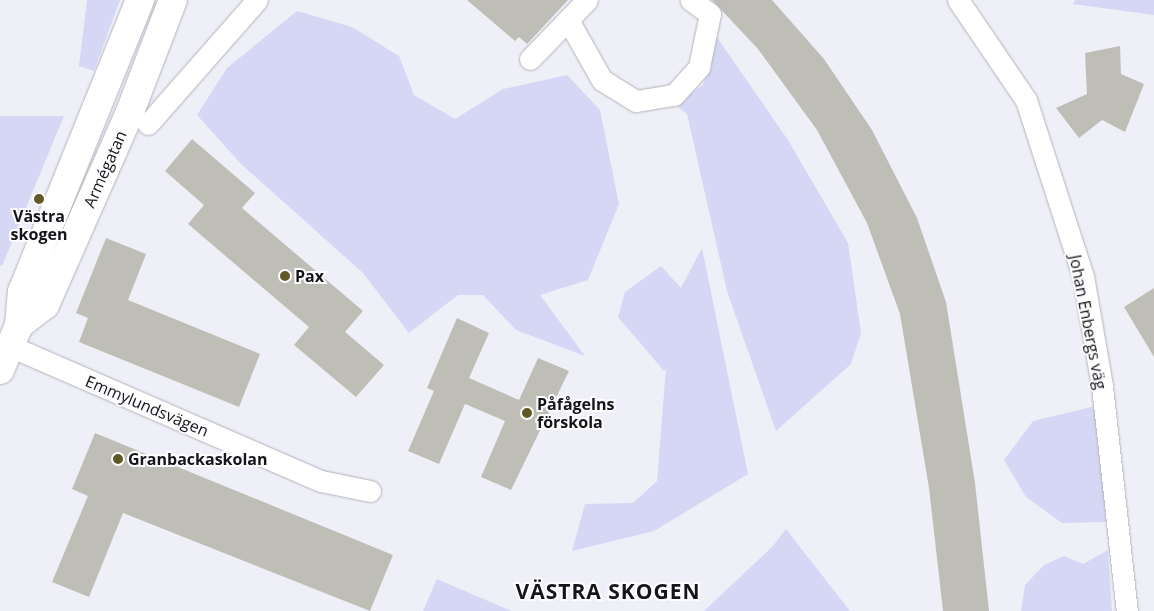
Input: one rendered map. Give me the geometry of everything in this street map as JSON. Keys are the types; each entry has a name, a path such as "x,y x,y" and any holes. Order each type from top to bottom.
{"street":[{"name":"Armégatan","path":"10,347 22,292 140,0"},
{"name":"Armégatan","path":"10,347 45,305 128,117 173,0"},
{"path":"148,124 257,0"},
{"path":"530,59 587,0"},
{"path":"568,20 602,80 636,101 656,98 674,95 699,67 710,14 691,0"},
{"name":"Johan Enbergs väg","path":"958,0 1026,100 1082,276 1102,386 1127,611"},
{"name":"Emmylundsvägen","path":"10,347 321,482 370,491"}],"shaded area":[{"path":"87,0 120,0 94,71 79,66"},
{"path":"1075,0 1154,0 1154,15 1073,4"},
{"path":"297,11 352,27 399,56 414,95 455,119 503,89 567,75 600,110 619,204 588,280 540,295 585,356 516,330 483,295 458,295 409,333 363,273 241,164 197,115 227,68"},
{"path":"716,36 788,140 848,243 861,333 851,364 776,431 727,291 687,114 676,105 703,85"},
{"path":"0,116 64,116 2,266 0,265"},
{"path":"702,248 748,474 654,531 572,551 585,504 633,503 657,481 666,368 664,371 618,317 625,292 661,266 681,288"},
{"path":"1100,405 1106,522 1062,523 1026,497 1004,460 1033,421"},
{"path":"786,529 850,611 704,611 772,547"},
{"path":"1108,550 1112,611 1021,611 1025,585 1044,565 1064,556 1083,564"},
{"path":"437,579 511,611 423,611"}],"building":[{"path":"467,0 568,0 527,44 519,37 515,41"},
{"path":"712,0 772,0 824,59 872,130 917,218 946,302 975,483 989,611 943,611 929,488 900,314 867,223 817,130 758,49"},
{"path":"1120,46 1121,74 1144,84 1125,132 1102,120 1079,138 1056,108 1087,94 1085,53"},
{"name":"Pax","path":"192,139 255,193 242,208 363,311 345,332 384,365 356,397 294,345 309,327 188,224 204,205 165,171"},
{"path":"106,238 146,254 128,300 260,354 239,407 79,342 88,318 76,313"},
{"path":"1154,288 1154,357 1124,307"},
{"path":"457,318 489,333 469,378 519,400 538,358 569,371 511,490 481,477 505,421 465,404 439,464 408,451 434,391 427,388"},
{"path":"95,433 393,555 370,611 123,513 89,597 52,582 88,496 72,489"}],"place":[{"name":"Västra skogen","path":"39,199"},
{"name":"Pax","path":"285,276"},
{"name":"Påfågelns förskola","path":"527,413"},
{"name":"Granbackaskolan","path":"118,459"}],"district":[{"name":"VÄSTRA SKOGEN","path":"608,591"}]}
